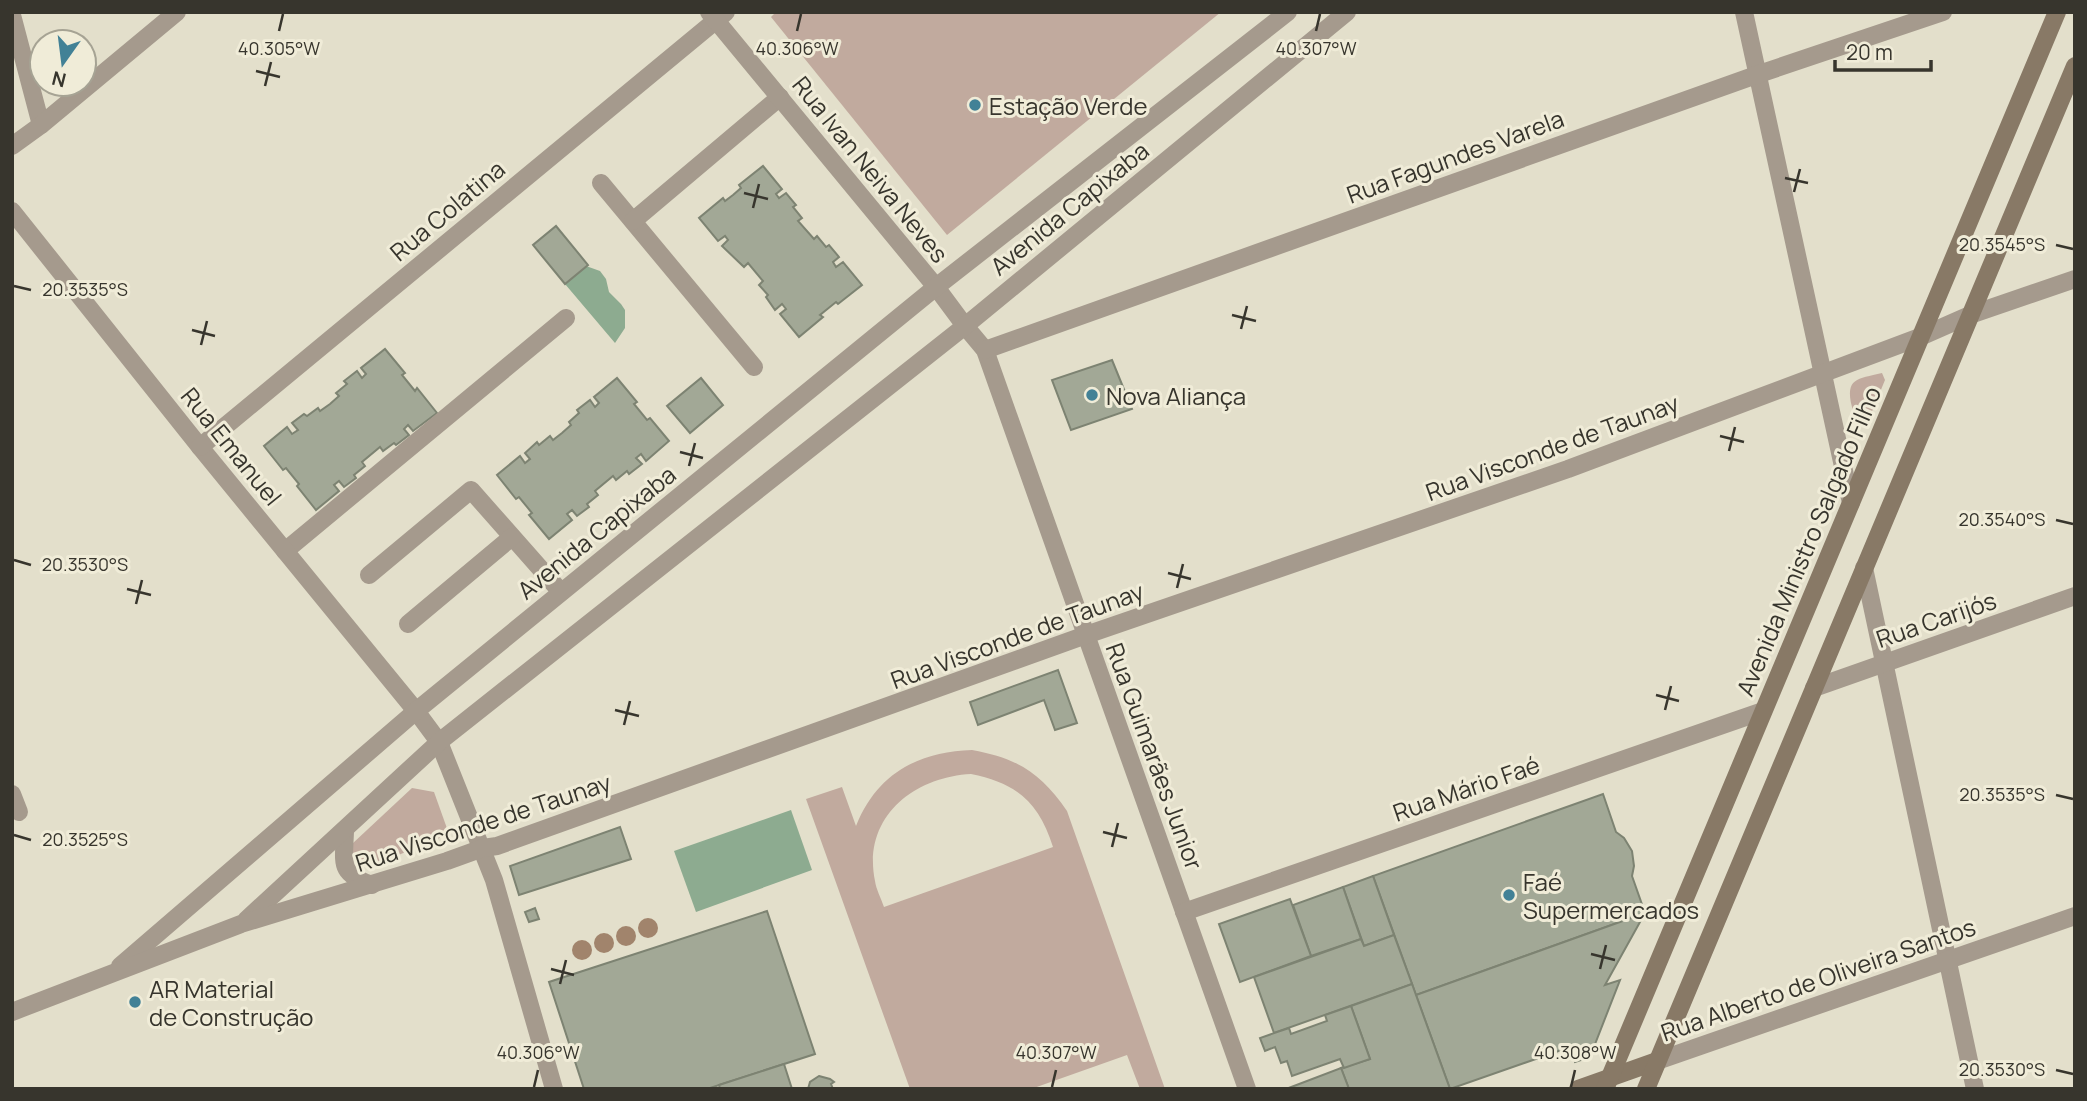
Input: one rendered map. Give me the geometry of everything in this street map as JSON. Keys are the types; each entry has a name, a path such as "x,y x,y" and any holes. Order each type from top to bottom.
{"main road":[{"name":"Avenida Ministro Salgado Filho","path":"1607,1083 2057,12"},
{"path":"1646,1089 2075,66"},
{"name":"Rua Alberto de Oliveira Santos","path":"1578,1089 1607,1083 1657,1061"}],"street":[{"path":"12,146 177,12"},
{"name":"Avenida Capixaba","path":"110,974 416,711 561,592 936,287 1289,12"},
{"name":"Avenida Capixaba","path":"241,924 439,742 965,326 1347,12"},
{"path":"1744,12 1851,503"},
{"name":"Rua Fagundes Varela","path":"985,350 1759,74 1943,12"},
{"path":"12,15 41,125"},
{"name":"Rua Ivan Neiva Neves","path":"717,15 965,326"},
{"name":"Rua Colatina","path":"200,447 717,15"},
{"path":"633,221 780,97"},
{"path":"601,183 754,367"},
{"name":"Rua Emanuel","path":"12,211 439,742 494,880 554,1089"},
{"name":"Rua Visconde de Taunay","path":"12,1012 241,924 483,848 497,846 1086,635 1568,469 1920,337 1970,315 2075,279"},
{"path":"285,551 566,318"},
{"name":"Rua Guimarães Junior","path":"965,326 985,350 1247,1089"},
{"path":"369,575 471,490 561,592"},
{"path":"408,624 512,537"},
{"path":"1864,568 1975,1089"},
{"name":"Rua Carijós","path":"1814,688 2075,596"},
{"name":"Rua Mário Faé","path":"1184,912 1763,711"},
{"path":"12,794 19,812"},
{"path":"345,831 344,865 352,878 372,885"},
{"name":"Rua Alberto de Oliveira Santos","path":"1657,1061 2075,916"}],"shaded area":[{"name":"Estação Verde","path":"776,12 1221,12 947,235 771,17"},
{"path":"586,266 600,271 606,279 609,292 625,310 625,328 615,343 565,284"},
{"path":"1882,373 1885,380 1866,426 1858,428 1850,397 1852,385 1860,379"},
{"path":"972,750 988,753 1027,769 1048,787 1067,811 1165,1089 1140,1089 1127,1055 1031,1089 910,1089 806,799 842,787 856,826 875,792 901,769 934,755","holes":["971,774 987,778 1024,797 1041,818 1053,847 884,907 876,884 873,858 876,838 884,820 896,805 930,783"]},
{"path":"412,788 434,792 449,834 372,866 356,861 352,844"},
{"path":"791,810 812,870 696,912 674,851"}],"building":[{"path":"763,166 782,189 776,194 779,198 786,193 796,205 793,207 802,218 798,221 814,239 817,236 839,257 833,262 836,267 843,262 862,285 820,315 823,317 799,337 780,314 786,309 782,304 775,310 766,297 768,295 759,285 763,281 748,263 744,267 722,246 728,240 725,236 718,241 699,218 723,198 725,201 733,195 741,188 739,185"},
{"path":"556,226 588,265 565,284 533,245"},
{"path":"385,349 405,373 402,375 415,391 417,388 437,413 413,431 408,425 404,429 409,435 396,445 394,443 383,451 380,447 362,462 365,466 354,475 356,478 344,487 339,481 334,485 339,491 316,510 286,468 283,470 264,446 287,427 292,434 298,430 292,423 304,414 307,416 318,408 320,411 330,404 339,396 336,393 347,384 344,381 357,371 362,378 366,374 361,368"},
{"name":"Nova Aliança","path":"1112,360 1132,409 1071,430 1052,380"},
{"path":"617,378 637,402 634,404 647,420 650,418 669,441 646,461 641,454 636,458 642,464 629,474 627,471 616,480 613,476 595,491 598,495 587,504 589,507 577,516 572,510 567,514 572,520 549,539 529,515 532,513 519,497 516,499 497,475 520,456 525,463 530,459 525,453 537,442 539,445 550,436 553,440 562,433 579,413 577,410 590,400 595,407 599,403 594,397"},
{"path":"701,378 723,405 690,433 667,406"},
{"path":"1058,670 1077,723 1055,730 1044,700 978,725 970,702"},
{"name":"Faé Supermercados","path":"1603,794 1616,832 1624,838 1632,851 1632,876 1645,913 1416,995 1373,876"},
{"path":"620,827 631,859 519,895 510,866"},
{"path":"1373,876 1394,935 1364,946 1343,887"},
{"path":"1343,887 1361,939 1311,956 1293,905"},
{"path":"1290,899 1311,956 1240,982 1219,924"},
{"path":"535,908 539,919 529,922 525,912"},
{"path":"767,911 815,1054 707,1089 584,1089 549,982"},
{"path":"1645,913 1605,985 1620,980 1590,1057 1575,1062 1570,1047 1450,1089 1416,995"},
{"path":"1394,935 1412,984 1274,1033 1254,977 1361,939 1364,946"},
{"path":"1412,984 1450,1089 1349,1089 1341,1068 1370,1059 1351,1006"},
{"path":"1351,1006 1370,1059 1344,1068 1340,1059 1292,1076 1287,1061 1281,1063 1275,1047 1265,1051 1260,1038 1289,1028 1291,1034 1327,1021 1325,1015"},
{"path":"784,1064 792,1089 720,1089 719,1085"},
{"path":"1341,1068 1349,1089 1286,1089"},
{"path":"819,1076 834,1082 831,1084 833,1089 808,1089 810,1082"}],"place":[{"name":"Estação Verde","path":"975,105"},
{"name":"Nova Aliança","path":"1092,395"},
{"name":"Faé Supermercados","path":"1509,895"},
{"name":"AR Material de Construção","path":"135,1002"}]}
